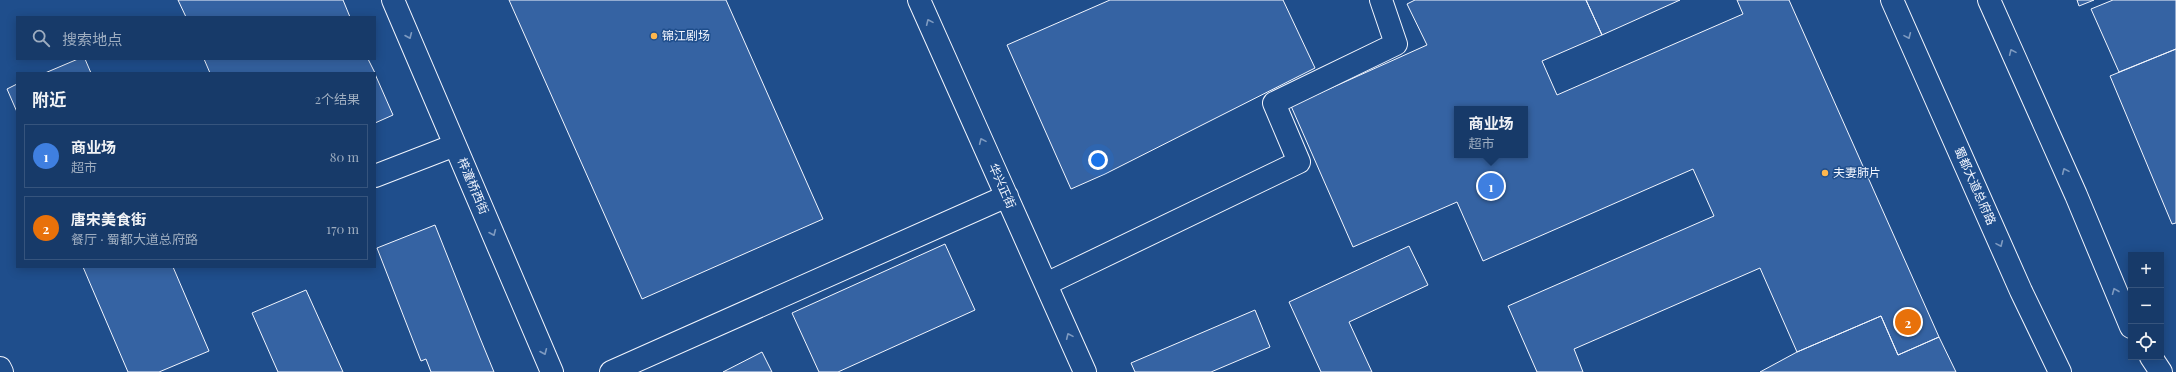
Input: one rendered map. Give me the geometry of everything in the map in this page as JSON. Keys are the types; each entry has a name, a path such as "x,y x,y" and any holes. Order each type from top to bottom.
{"street":[{"name":"梓潼桥西街","path":"393,0 552,372"},
{"name":"华兴正街","path":"919,0 1085,372"},
{"path":"1046,284 1299,162 1274,103 1396,44 1381,0"},
{"name":"蜀都大道总府路","path":"1892,0 2021,291 2060,372"},
{"path":"1989,0 2073,188 2130,324"},
{"path":"376,176 455,145"},
{"path":"611,372 1007,196"},
{"path":"2153,360 2161,372"},
{"path":"0,368 2,372"}],"building":[{"path":"178,0 343,0 350,16 186,16"},
{"path":"509,0 726,0 823,219 642,299"},
{"path":"1110,0 1283,0 1315,68 1105,174 1071,189 1007,45"},
{"path":"1415,0 1586,0 1602,35 1542,61 1557,95 1743,14 1737,0 1789,0 1939,337 1898,355 1881,316 1797,352 1760,268 1574,349 1583,372 1537,372 1508,306 1714,216 1693,169 1483,261 1457,202 1353,247 1291,106 1427,45 1407,4"},
{"path":"1586,0 1680,0 1602,35"},
{"path":"2077,0 2094,0 2079,6"},
{"path":"2113,0 2176,0 2176,49 2119,72 2091,9"},
{"path":"2176,49 2176,223 2172,224 2110,76"},
{"path":"76,60 85,60 91,72 47,72"},
{"path":"204,60 368,60 374,72 210,72"},
{"path":"376,76 393,115 376,123"},
{"path":"16,84 16,110 7,89"},
{"path":"435,225 494,372 431,372 426,359 421,361 377,248"},
{"path":"945,244 975,310 838,372 819,372 792,313"},
{"path":"1409,246 1428,285 1349,322 1372,372 1321,372 1289,302"},
{"path":"83,268 173,268 209,351 159,372 128,372"},
{"path":"306,290 343,372 278,372 252,313"},
{"path":"1255,310 1270,347 1211,372 1135,372 1131,363"},
{"path":"1881,316 1898,355 1939,337 1956,372 1760,372 1797,352"},
{"path":"762,352 772,372 723,372"}],"place":[{"name":"锦江剧场","path":"654,36"},
{"name":"夫妻肺片","path":"1825,173"},
{"name":"商业场","path":"1491,186"},
{"name":"唐宋美食街","path":"1908,322"}]}
